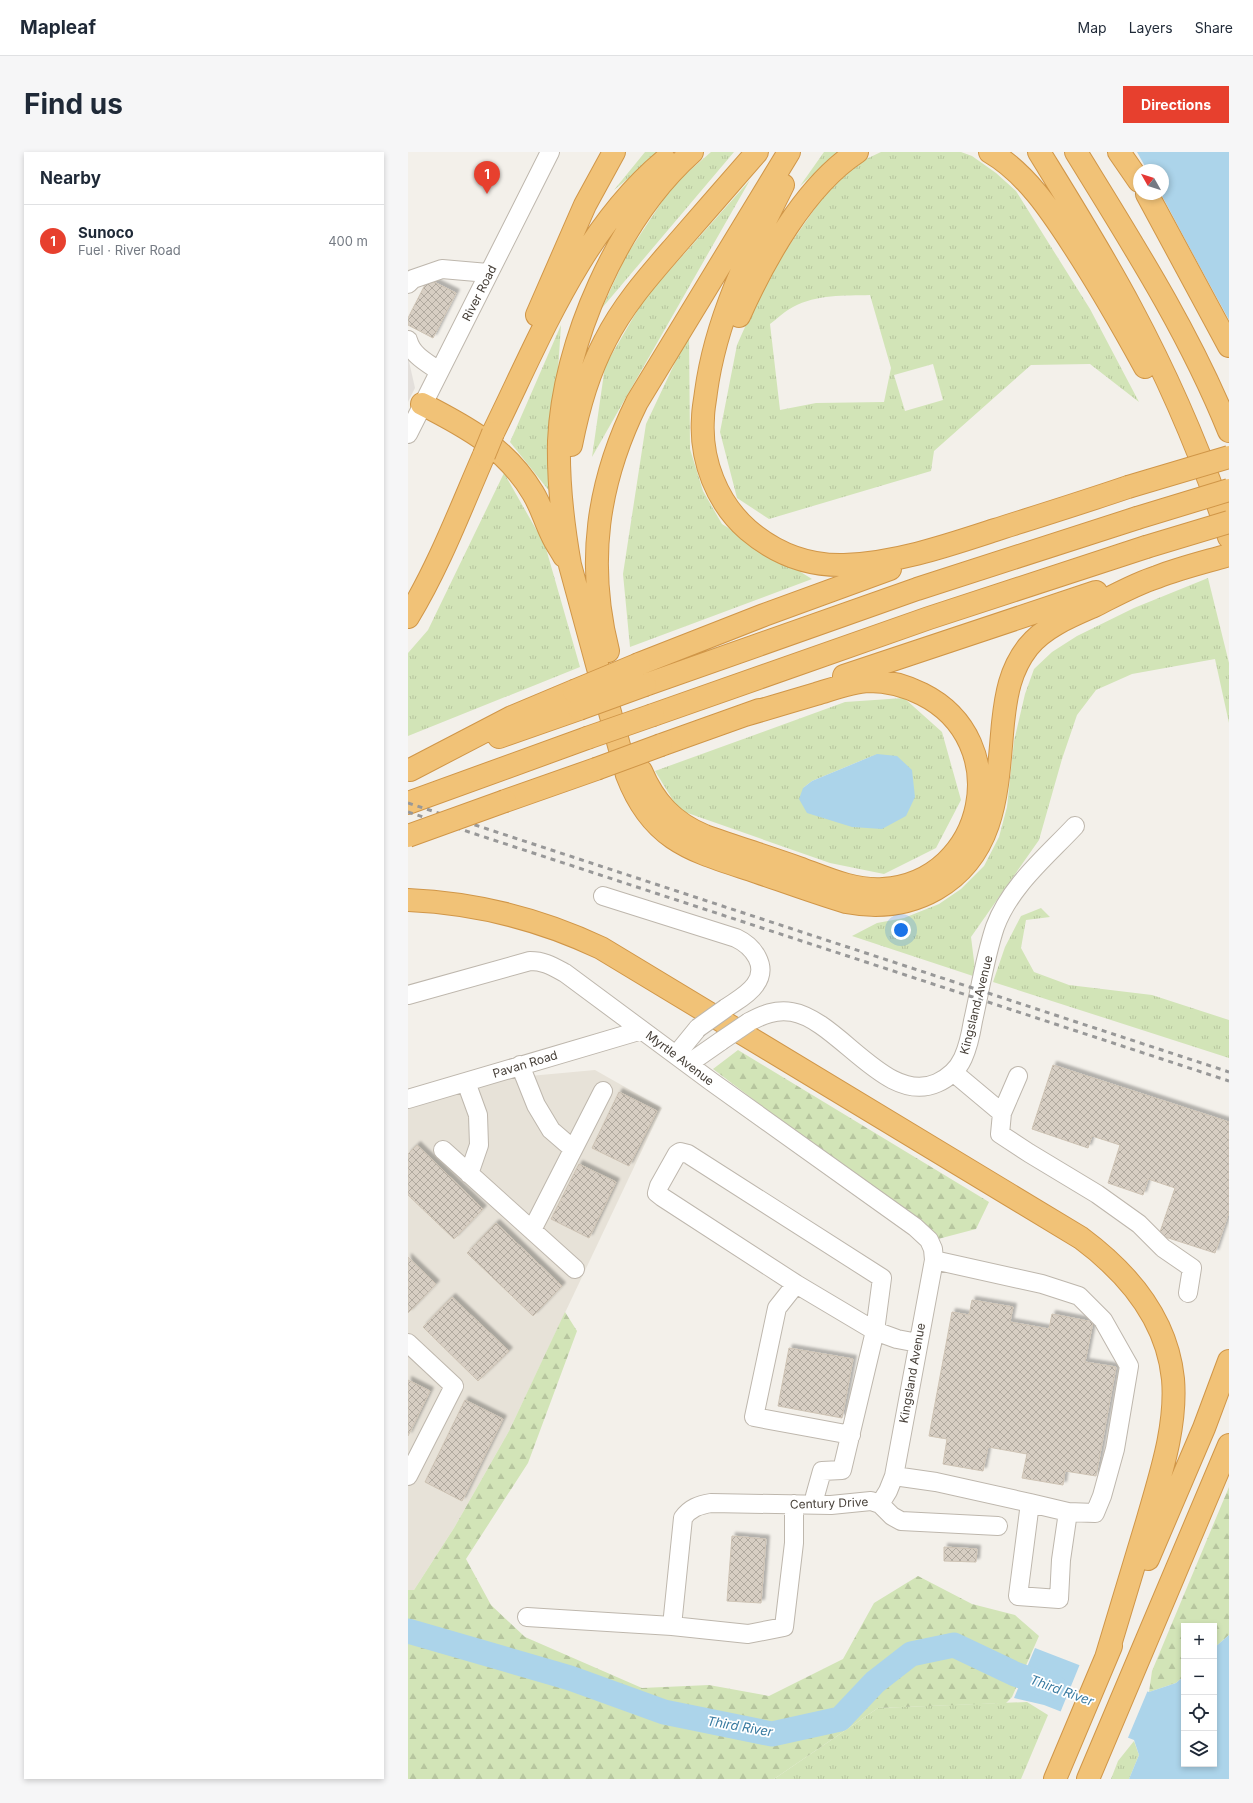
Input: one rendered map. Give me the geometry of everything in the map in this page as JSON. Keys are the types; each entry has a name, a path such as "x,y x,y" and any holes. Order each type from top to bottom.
{"highway":[{"path":"408,617 436,566 484,455 523,348 577,223 614,152"},
{"path":"577,223 603,182 627,152"},
{"path":"493,433 556,305 591,245 632,193 675,152"},
{"path":"692,152 666,178 639,213 610,264 586,317 570,374 561,425 560,477 570,565 627,775 635,796 647,814 669,836 697,852 835,899 869,905 882,905 907,901 930,892 957,874 978,848 990,822 993,809 1007,690 1015,667 1028,646 1057,624 1156,577 1229,555"},
{"path":"564,520 567,478 575,426 587,383 605,340 636,292 757,152"},
{"path":"745,715 842,686 869,681 886,682 905,687 928,697 939,704 957,721 969,740 977,761 980,783 978,806 975,818 965,839 947,861 924,878 902,886 871,889 842,883 705,836 688,828 665,811 654,797 645,780 608,649 598,604 596,544 602,500 618,444 637,402 789,152"},
{"path":"800,152 754,245 726,311 714,346 702,420 704,446 714,484 727,506 744,527 754,536 776,550 807,562 829,565 844,565 899,557 965,540"},
{"path":"706,394 742,307 771,253 816,189 835,169 857,152"},
{"path":"990,152 1005,162 1025,181 1065,232 1117,316 1221,491"},
{"path":"1039,152 1094,242 1143,330 1221,491 1229,537"},
{"path":"1076,152 1134,246 1172,312 1202,370 1229,431"},
{"path":"1119,152 1133,172"},
{"path":"1150,200 1229,346"},
{"path":"422,404 479,435 513,466 534,494 551,535 570,565"},
{"path":"409,770 576,700 639,664 757,618 965,540 1128,487 1229,457"},
{"path":"576,700 645,685 924,587 1221,491"},
{"path":"408,803 587,738 929,618 1146,547 1229,522"},
{"path":"408,836 745,715 888,660 1132,580 1156,577"},
{"path":"408,900 465,905 504,913 564,931 601,948 1081,1238 1106,1257 1127,1278 1145,1302 1165,1344 1173,1379 1173,1404 1162,1470 1106,1658"},
{"path":"1055,1779 1204,1428 1229,1361"},
{"path":"1088,1779 1229,1445"}],"street":[{"name":"River Road","path":"408,434 550,152"},
{"path":"408,284 413,279 442,269 488,274"},
{"path":"408,340 412,350 420,358 439,371"},
{"name":"Kingsland Avenue","path":"682,1059 721,1040 764,1014 790,1011 808,1016 878,1069 905,1085 924,1087 947,1078 962,1059 968,1045 991,942 1000,915 1010,898 1023,882 1075,826"},
{"path":"603,896 736,938 747,943 753,949 758,958 760,976 755,985 747,993 698,1028 682,1059"},
{"name":"Myrtle Avenue","path":"408,995 522,963 541,961 550,964 712,1082 885,1204 915,1227 928,1240"},
{"name":"Pavan Road","path":"408,1099 642,1030"},
{"path":"520,1066 536,1105 551,1130 573,1149"},
{"path":"953,1072 1002,1113"},
{"path":"1018,1076 1002,1113 1000,1134 1029,1154 1097,1194 1139,1224 1163,1248 1192,1268 1188,1293"},
{"path":"466,1082 478,1115 479,1145 469,1174"},
{"path":"532,1230 603,1091"},
{"path":"443,1150 575,1270"},
{"path":"815,1505 815,1496 822,1471 842,1470 875,1331 882,1278 688,1154 680,1152 677,1154 659,1186 657,1193 796,1284 875,1331 897,1339 918,1343"},
{"name":"Kingsland Avenue","path":"880,1504 888,1491 894,1476 934,1260 933,1249 928,1240"},
{"path":"894,1476 936,1482 1068,1512 1095,1513 1100,1502 1114,1449 1129,1366 1103,1320 1079,1296 1042,1284 934,1260"},
{"path":"796,1284 777,1308 754,1417 851,1434"},
{"path":"408,1343 454,1386 408,1476"},
{"name":"Century Drive","path":"672,1626 683,1518 687,1512 695,1507 711,1503 815,1505 865,1501 880,1504 892,1516 901,1521 998,1526"},
{"path":"1030,1503 1018,1596 1059,1600 1068,1512"},
{"path":"527,1617 672,1626 748,1634 784,1627 794,1543 794,1504"}],"shaded area":[{"path":"408,357 415,388 408,402"},
{"path":"595,1070 662,1108 509,1431 454,1528 414,1590 408,1590 408,1099 466,1082"}],"green space":[{"path":"645,152 661,152 614,190"},
{"path":"711,152 734,152 602,308 626,256 673,185"},
{"path":"824,152 839,152 800,186"},
{"path":"881,152 961,152 972,156 996,173 1016,191 1090,309 1139,402 1090,364 1031,365 934,451 931,471 769,519 737,498 720,432 737,345 760,293 782,256 820,201 839,180 864,160","holes":["870,295 891,368 884,402 816,403 780,410 770,324 790,309 812,300 831,296","933,364 943,400 905,411 894,375"]},
{"path":"750,180 592,457 605,366 644,299"},
{"path":"561,325 550,492 510,442"},
{"path":"689,333 690,449 703,491 722,524 812,579 630,647 623,574 646,424"},
{"path":"504,473 545,545 580,667 408,736 408,653 428,630"},
{"path":"1208,578 1229,663 1229,723 1215,659 1132,674 1096,690 1077,715 1062,759 1039,840 971,937 976,977 852,936 877,923 904,918 939,904 961,889 984,866 999,837 1007,807 1014,741 1025,694 1034,669 1052,652 1077,636 1134,608"},
{"path":"904,698 942,732 961,800 936,848 884,874 830,863 679,810 655,771 845,702","holes":["877,754 803,788 812,781"]},
{"path":"1041,908 1050,917 1026,920 1021,948 1034,972 1069,985 1152,995 1229,1020 1229,1058 993,982 1005,947 1021,916"},
{"path":"738,1050 989,1202 976,1229 938,1239 713,1069"},
{"path":"565,1312 577,1331 528,1463 466,1559 491,1605 525,1637 642,1688 709,1685 769,1696 843,1659 874,1603 918,1576 972,1604 1015,1615 1039,1636 1012,1697 1006,1703 878,1708 774,1779 408,1779 408,1590 414,1590 454,1528 509,1431"},
{"path":"1229,1487 1229,1635 1217,1645 1217,1623 1181,1623 1181,1679 1176,1683 1149,1692 1152,1671"},
{"path":"1027,1702 1048,1715 1021,1779 774,1779 878,1708"},
{"path":"1134,1741 1139,1755 1129,1779 1111,1779 1118,1761"}],"water":[{"path":"1137,152 1229,152 1229,320 1163,200 1169,200 1169,164 1144,164"},
{"path":"877,754 897,756 912,770 915,797 906,816 882,829 852,827 807,813 799,799 803,788 812,781"},
{"path":"1229,1635 1229,1779 1129,1779 1139,1755 1134,1740 1044,1705 1014,1698 1035,1648 1149,1692 1176,1683 1181,1679 1181,1767 1217,1767 1217,1645"}],"pier":[{"path":"1161,200 1164,200 1229,322"},
{"path":"1080,1664 1148,1690 1127,1740 1060,1713"}],"building":[{"path":"428,279 456,293 433,338 408,325 408,318"},
{"path":"1053,1065 1229,1122 1229,1212 1215,1253 1159,1235 1175,1188 1148,1179 1143,1195 1108,1183 1120,1145 1092,1136 1088,1148 1032,1129"},
{"path":"619,1092 657,1111 629,1166 592,1148"},
{"path":"417,1145 483,1209 454,1239 408,1195 408,1154"},
{"path":"579,1164 616,1182 589,1238 551,1219"},
{"path":"496,1223 562,1286 533,1316 467,1253"},
{"path":"408,1257 436,1284 408,1313"},
{"path":"452,1297 509,1351 478,1381 423,1327"},
{"path":"972,1300 1013,1307 1010,1322 1049,1329 1052,1314 1093,1322 1085,1362 1116,1367 1096,1476 1065,1471 1063,1485 1022,1478 1027,1454 988,1447 983,1471 943,1464 947,1439 929,1436 952,1312 969,1315"},
{"path":"789,1348 853,1359 842,1418 778,1406"},
{"path":"408,1380 430,1391 408,1436"},
{"path":"465,1400 503,1419 462,1501 425,1482"},
{"path":"732,1536 766,1539 761,1603 727,1601"},
{"path":"944,1547 977,1549 976,1562 944,1561"}],"waterway":[{"name":"Third River","path":"408,1631 570,1678 664,1712 772,1734 840,1719 875,1682 911,1654 954,1645 1015,1674 1055,1688"}],"railway":[{"path":"408,803 1229,1072"},
{"path":"408,812 1229,1081"}],"place":[{"name":"Sunoco","path":"487,194"}]}
